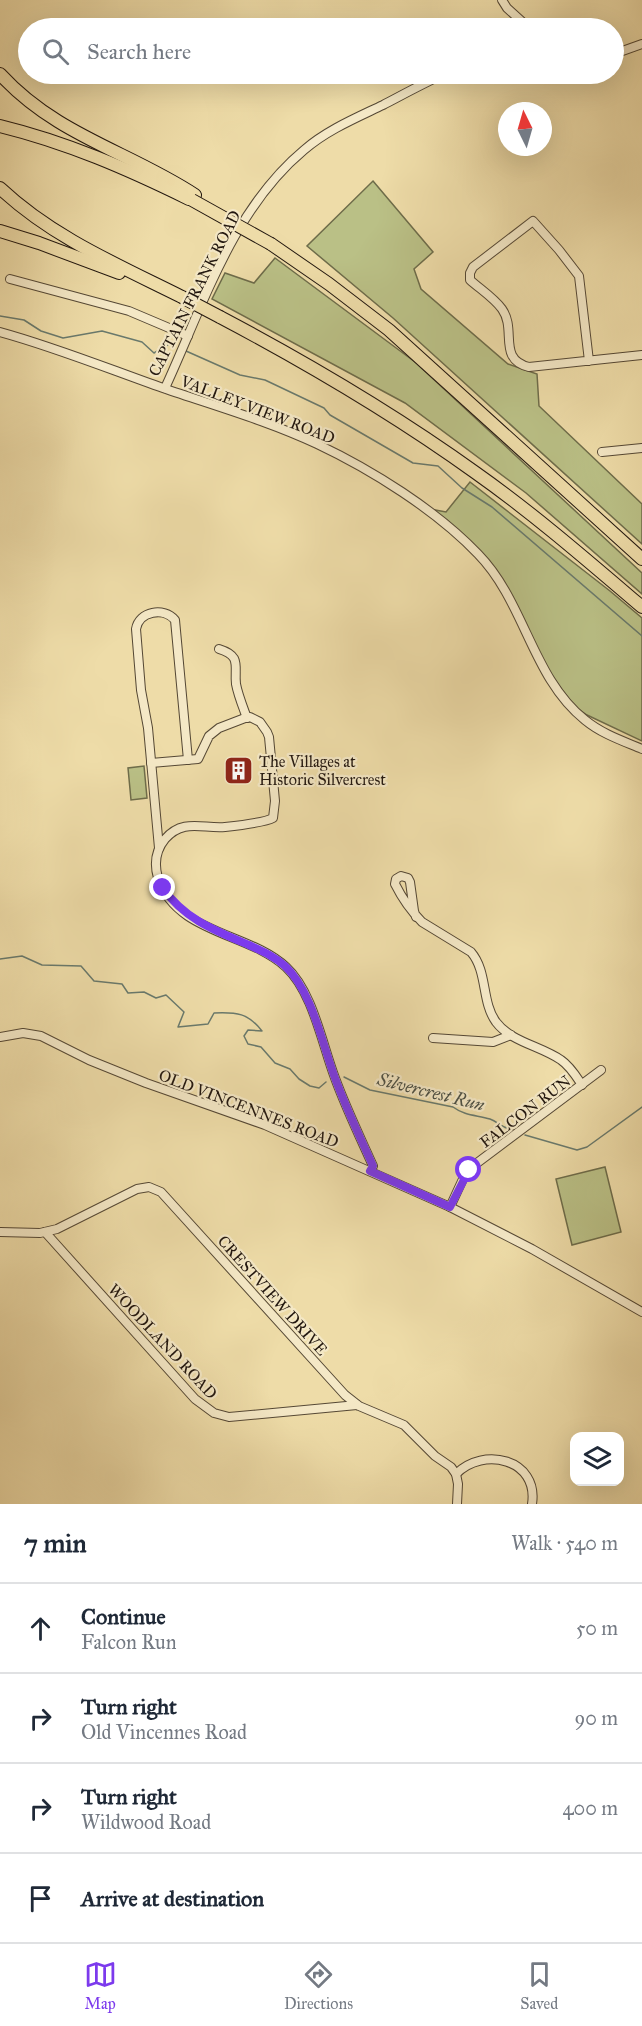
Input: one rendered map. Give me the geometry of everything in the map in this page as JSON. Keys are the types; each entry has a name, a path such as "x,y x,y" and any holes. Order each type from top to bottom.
{"highway":[{"path":"0,74 34,105 64,126 169,178 194,198"},
{"path":"0,126 54,142 194,198 271,244 329,284 389,330 642,559"},
{"path":"0,188 63,236 331,377 415,430 477,473 535,518 642,607"},
{"path":"0,231 182,297"}],"street":[{"path":"502,0 518,18"},
{"path":"624,50 642,44"},
{"name":"CAPTAIN FRANK ROAD","path":"0,332 165,388 210,285 234,240 258,199 283,169 321,137 424,84"},
{"path":"589,361 579,276 533,221 473,267 470,273 470,280 501,307 508,327 511,356 517,364 529,367 589,361 642,355"},
{"path":"10,279 117,308 188,336"},
{"name":"VALLEY VIEW ROAD","path":"165,388 316,443 370,472 438,519 463,539 493,570 514,605 545,671 576,712 591,725 608,735 642,749"},
{"path":"602,452 642,448"},
{"path":"188,760 176,625 172,616 161,612 143,616 136,624 136,629 159,848 156,866 159,881 180,908 204,926 269,954 286,967 297,980 309,1003 336,1080 373,1166 370,1171"},
{"path":"219,649 227,651 235,658 237,687 247,718"},
{"path":"151,763 198,759 214,732 236,720 247,718 260,722 269,737 275,815 267,820 226,827 192,825 179,829 164,840 159,848"},
{"path":"416,917 409,880 403,876 395,880 395,886 408,909 416,917 448,939 471,951 480,966 486,997 492,1016 498,1025 511,1035 563,1061 582,1085"},
{"name":"OLD VINCENNES ROAD","path":"0,1037 22,1033 41,1036 89,1060 146,1083 265,1125 450,1207 532,1249 642,1312"},
{"path":"433,1038 493,1042 511,1035"},
{"name":"FALCON RUN","path":"450,1207 469,1170 601,1070"},
{"name":"CRESTVIEW DRIVE","path":"0,1232 45,1232 65,1226 137,1189 149,1187 161,1192 327,1376 357,1405 404,1425 456,1474"},
{"name":"WOODLAND ROAD","path":"45,1232 195,1399 214,1413 229,1417 357,1405"},
{"path":"457,1504 456,1474 465,1466 481,1460 501,1460 522,1470 529,1479 532,1504"}],"green space":[{"path":"373,181 433,252 414,269 421,289 508,364 537,374 539,406 642,504 642,544 393,318 307,246"},
{"path":"275,258 415,362 642,573 642,594 526,493 405,403 212,299 225,273 254,283"},
{"path":"470,482 642,618 642,741 575,707 548,671 504,583 435,513 435,510 446,512"},
{"path":"144,766 147,798 131,800 128,768"},
{"path":"605,1167 621,1232 572,1245 556,1179"}],"waterway":[{"path":"0,316 24,320 41,331 63,338 102,331 142,342 154,353 169,344 174,344"},
{"path":"186,351 240,375 265,380 324,408 330,415 413,463 438,466 462,488 492,507 642,636"},
{"name":"Silvercrest Run","path":"0,959 22,956 42,965 81,966 94,981 122,984 128,993 144,992 156,998 166,995 184,1012 178,1027 208,1024 214,1013 229,1013 247,1017 262,1031 248,1030 244,1036 248,1044 261,1047 275,1063 290,1069 310,1086 319,1088 326,1082"},
{"name":"Silvercrest Run","path":"344,1077 370,1090 453,1107 467,1114 490,1119 512,1130"},
{"name":"Silvercrest Run","path":"525,1135 577,1150 587,1147 642,1107"}],"place":[{"name":"The Villages at Historic Silvercrest","path":"238,770"}],"route":[{"path":"163,888 173,902 187,915 204,926 269,954 292,973 309,1003 350,1116 373,1166 370,1171 450,1207 469,1170"}]}
